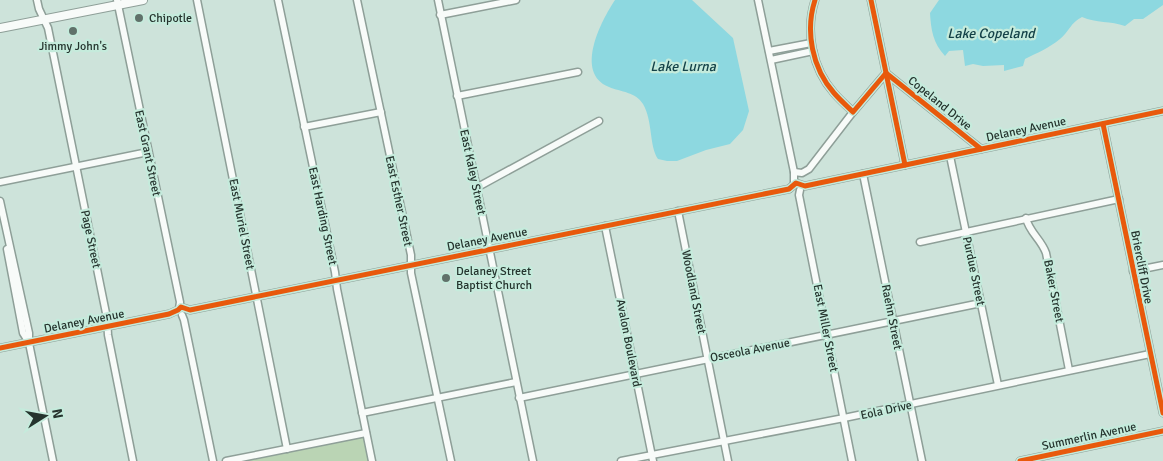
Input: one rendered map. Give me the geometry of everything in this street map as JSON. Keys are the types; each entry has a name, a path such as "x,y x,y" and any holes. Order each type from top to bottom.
{"main road":[{"path":"0,28 118,2 143,0"}],"street":[{"name":"Page Street","path":"37,0 48,28 107,318 108,334 133,461"},
{"name":"East Muriel Street","path":"198,0 287,449"},
{"name":"East Harding Street","path":"278,0 372,461"},
{"name":"East Esther Street","path":"358,0 411,255 411,273 451,461"},
{"name":"East Kaley Street","path":"438,0 533,461"},
{"path":"440,15 516,0"},
{"name":"East Miller Street","path":"758,0 852,461"},
{"path":"815,0 811,21 813,51 823,76 833,92 853,112"},
{"path":"871,0 905,165"},
{"name":"East Grant Street","path":"118,2 213,461"},
{"path":"769,51 812,43"},
{"path":"771,60 813,51"},
{"path":"457,96 578,72"},
{"path":"797,186 802,173 810,169 853,112 886,73"},
{"name":"Copeland Drive","path":"886,73 981,149"},
{"name":"Delaney Avenue","path":"0,348 863,174 1163,111"},
{"path":"304,127 381,112"},
{"path":"476,188 599,121"},
{"name":"Briercliff Drive","path":"1103,124 1163,413"},
{"path":"0,182 148,152"},
{"name":"Purdue Street","path":"950,156 998,385"},
{"name":"Raehn Street","path":"863,174 922,461"},
{"path":"920,242 1119,199"},
{"path":"0,201 29,332 28,342 53,461"},
{"name":"Woodland Street","path":"678,211 728,461"},
{"path":"0,212 23,334 28,342"},
{"name":"Baker Street","path":"1026,218 1031,232 1041,242 1046,253 1069,370"},
{"name":"Avalon Boulevard","path":"605,226 652,458"},
{"path":"1133,271 1163,265"},
{"name":"Osceola Avenue","path":"520,398 981,303"},
{"name":"Eola Drive","path":"621,461 652,458 1150,354"},
{"path":"362,413 516,382"},
{"name":"Summerlin Avenue","path":"1020,461 1163,431"},
{"path":"226,461 366,433"},
{"path":"1060,453 1063,461"}],"green space":[{"path":"362,437 365,440 370,461 236,461"}],"water":[{"name":"Lake Lurna","path":"615,0 692,0 733,38 749,111 743,130 730,144 706,150 677,161 658,159 653,147 648,118 643,104 632,95 609,87 599,80 593,70 592,59 598,33 603,20"},
{"name":"Lake Copeland","path":"939,0 1163,0 1163,5 1143,19 1134,19 1125,26 1082,17 1075,22 1063,37 1025,59 1023,66 1004,71 1004,65 983,66 973,64 965,66 963,50 949,51 945,56 935,41 930,19 930,13"}],"cycle path":[{"path":"815,0 811,24 812,49 820,72 834,93 853,112 886,73"},
{"path":"871,0 905,165"},
{"path":"886,73 981,149"},
{"path":"0,348 169,314 181,307 190,310 789,189 796,183 805,186 1163,111"},
{"path":"1103,124 1163,413"},
{"path":"1020,461 1163,431"}],"place":[{"name":"Chipotle","path":"139,18"},
{"name":"Jimmy John's","path":"73,31"},
{"name":"Delaney Street Baptist Church","path":"446,278"}]}
